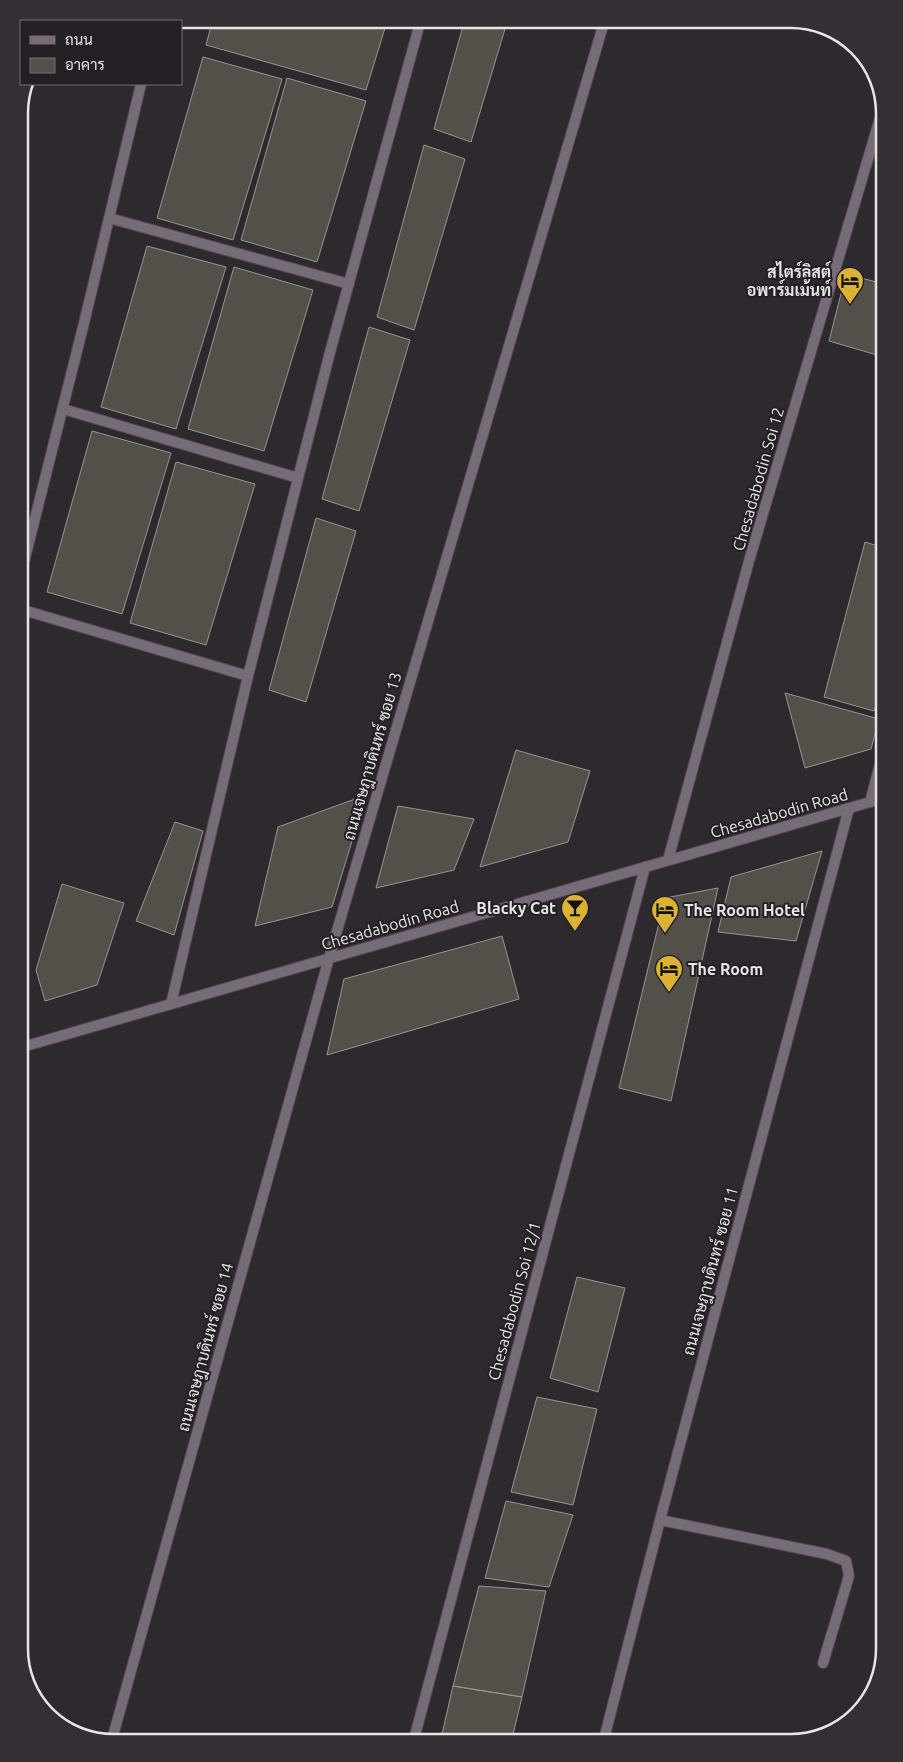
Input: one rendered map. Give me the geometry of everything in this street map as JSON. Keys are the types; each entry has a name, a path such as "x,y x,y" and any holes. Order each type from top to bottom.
{"street":[{"path":"171,1004 248,676 298,478 419,28"},
{"name":"ถนนเจษฎาบดินทร์ ซอย 13","path":"329,958 602,28"},
{"path":"28,553 141,85"},
{"name":"Chesadabodin Soi 12","path":"668,860 749,561 876,132"},
{"path":"109,218 349,284"},
{"path":"63,409 298,478"},
{"path":"28,611 248,676"},
{"path":"870,802 876,779"},
{"name":"Chesadabodin Road","path":"28,1045 876,800"},
{"name":"ถนนเจษฎาบดินทร์ ซอย 11","path":"605,1734 660,1520 849,808"},
{"name":"Chesadabodin Soi 12/1","path":"415,1734 645,867"},
{"name":"ถนนเจษฎาบดินทร์ ซอย 14","path":"113,1734 329,958"},
{"path":"660,1520 827,1554 846,1561 849,1576 823,1662"}],"building":[{"path":"211,28 385,28 366,90 206,45"},
{"path":"462,28 505,28 471,142 434,129"},
{"path":"203,57 282,79 233,240 157,218"},
{"path":"287,78 366,101 317,262 241,240"},
{"path":"424,145 465,159 414,330 377,317"},
{"path":"147,246 226,267 176,429 101,407"},
{"path":"234,267 313,290 264,451 188,429"},
{"path":"846,274 876,282 876,355 829,341"},
{"path":"369,327 410,340 359,511 322,499"},
{"path":"92,431 171,453 122,614 47,592"},
{"path":"176,462 255,484 206,645 130,623"},
{"path":"316,518 356,531 306,702 269,690"},
{"path":"865,542 876,545 876,705 874,711 824,697"},
{"path":"785,693 876,718 876,730 871,749 805,768"},
{"path":"516,750 590,771 568,842 480,867"},
{"path":"366,795 332,907 255,926 278,827"},
{"path":"398,806 474,819 454,870 376,888"},
{"path":"175,822 203,831 174,935 136,921"},
{"path":"822,851 796,941 718,932 731,877"},
{"path":"62,884 124,903 97,985 45,1001 36,970"},
{"name":"The Room","path":"718,888 671,1101 619,1088 665,898"},
{"path":"502,936 519,999 327,1055 344,979"},
{"path":"577,1277 625,1288 598,1392 550,1378"},
{"path":"537,1397 597,1409 573,1505 511,1492"},
{"path":"506,1501 573,1515 549,1587 485,1578"},
{"path":"479,1586 546,1591 522,1697 453,1686"},
{"path":"453,1686 522,1697 513,1734 442,1734"}],"place":[{"name":"สไตร์ลิสต์ อพาร์มเม้นท์","path":"850,305"},
{"name":"Blacky Cat","path":"575,932"},
{"name":"The Room Hotel","path":"665,934"},
{"name":"The Room","path":"669,993"}]}
